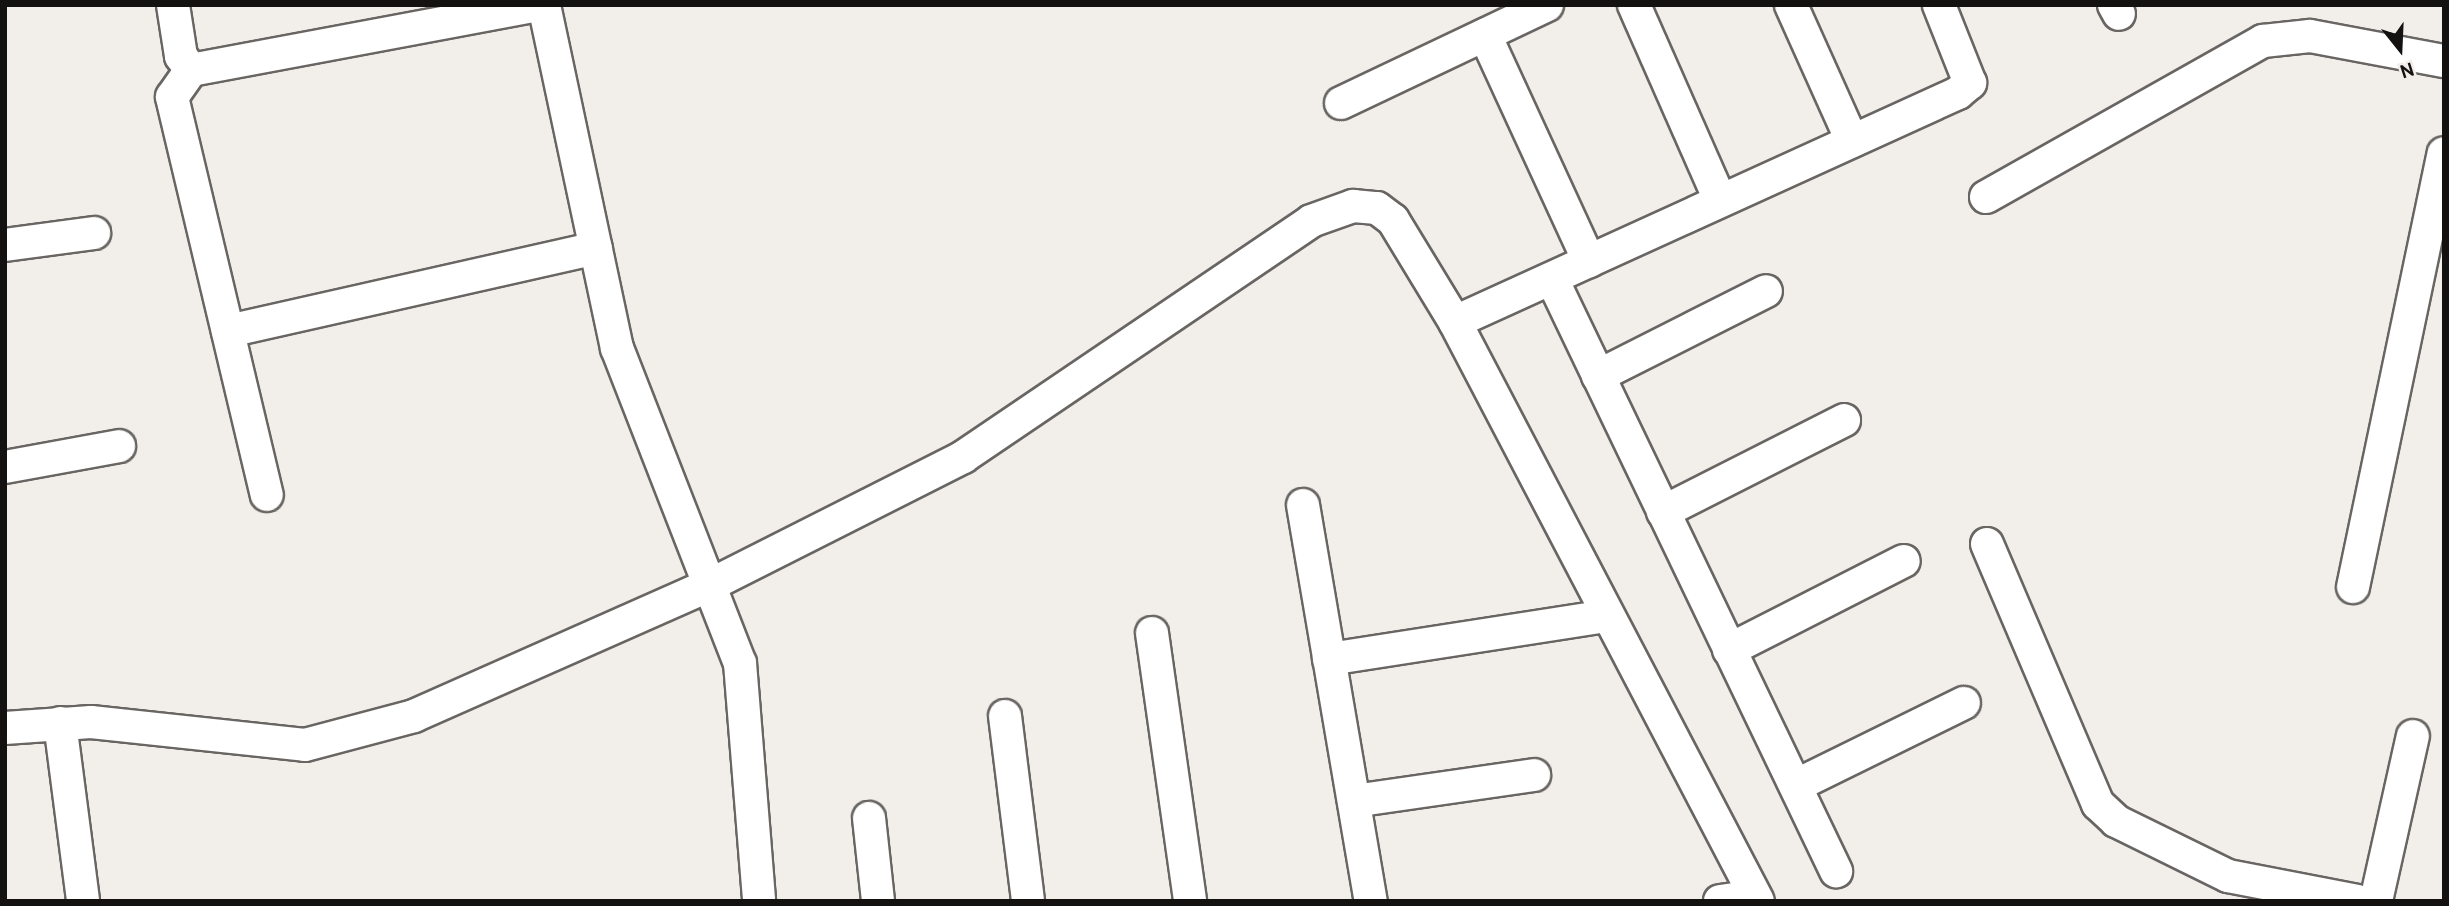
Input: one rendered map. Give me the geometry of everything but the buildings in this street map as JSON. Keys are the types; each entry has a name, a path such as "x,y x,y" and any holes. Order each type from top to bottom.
{"street":[{"path":"173,5 181,56 191,70"},
{"path":"267,495 172,97 191,70 537,5"},
{"path":"544,5 617,348 740,663 759,901"},
{"path":"1341,103 1547,5"},
{"path":"1634,5 1720,200"},
{"path":"1791,5 1852,141"},
{"path":"1455,322 1852,141 1970,83 1939,5"},
{"path":"1485,35 1589,261"},
{"path":"1986,197 2263,41 2310,36 2444,61"},
{"path":"2353,587 2444,153"},
{"path":"5,729 60,723 305,745 414,716 710,585 963,457 1335,210 1377,208 1393,220 1455,322 1756,898 1720,901"},
{"path":"5,245 94,233"},
{"path":"228,331 596,248"},
{"path":"1552,279 1836,871"},
{"path":"1598,376 1766,290"},
{"path":"1663,512 1844,420"},
{"path":"5,467 119,446"},
{"path":"1303,505 1371,901"},
{"path":"1987,544 2098,804 2116,821 2226,888 2358,901"},
{"path":"1729,650 1904,561"},
{"path":"1329,659 1607,616"},
{"path":"1152,633 1190,901"},
{"path":"1797,785 1964,703"},
{"path":"1004,716 1028,901"},
{"path":"60,723 82,901"},
{"path":"2376,901 2413,736"},
{"path":"1354,801 1534,775"},
{"path":"869,818 878,901"}]}
